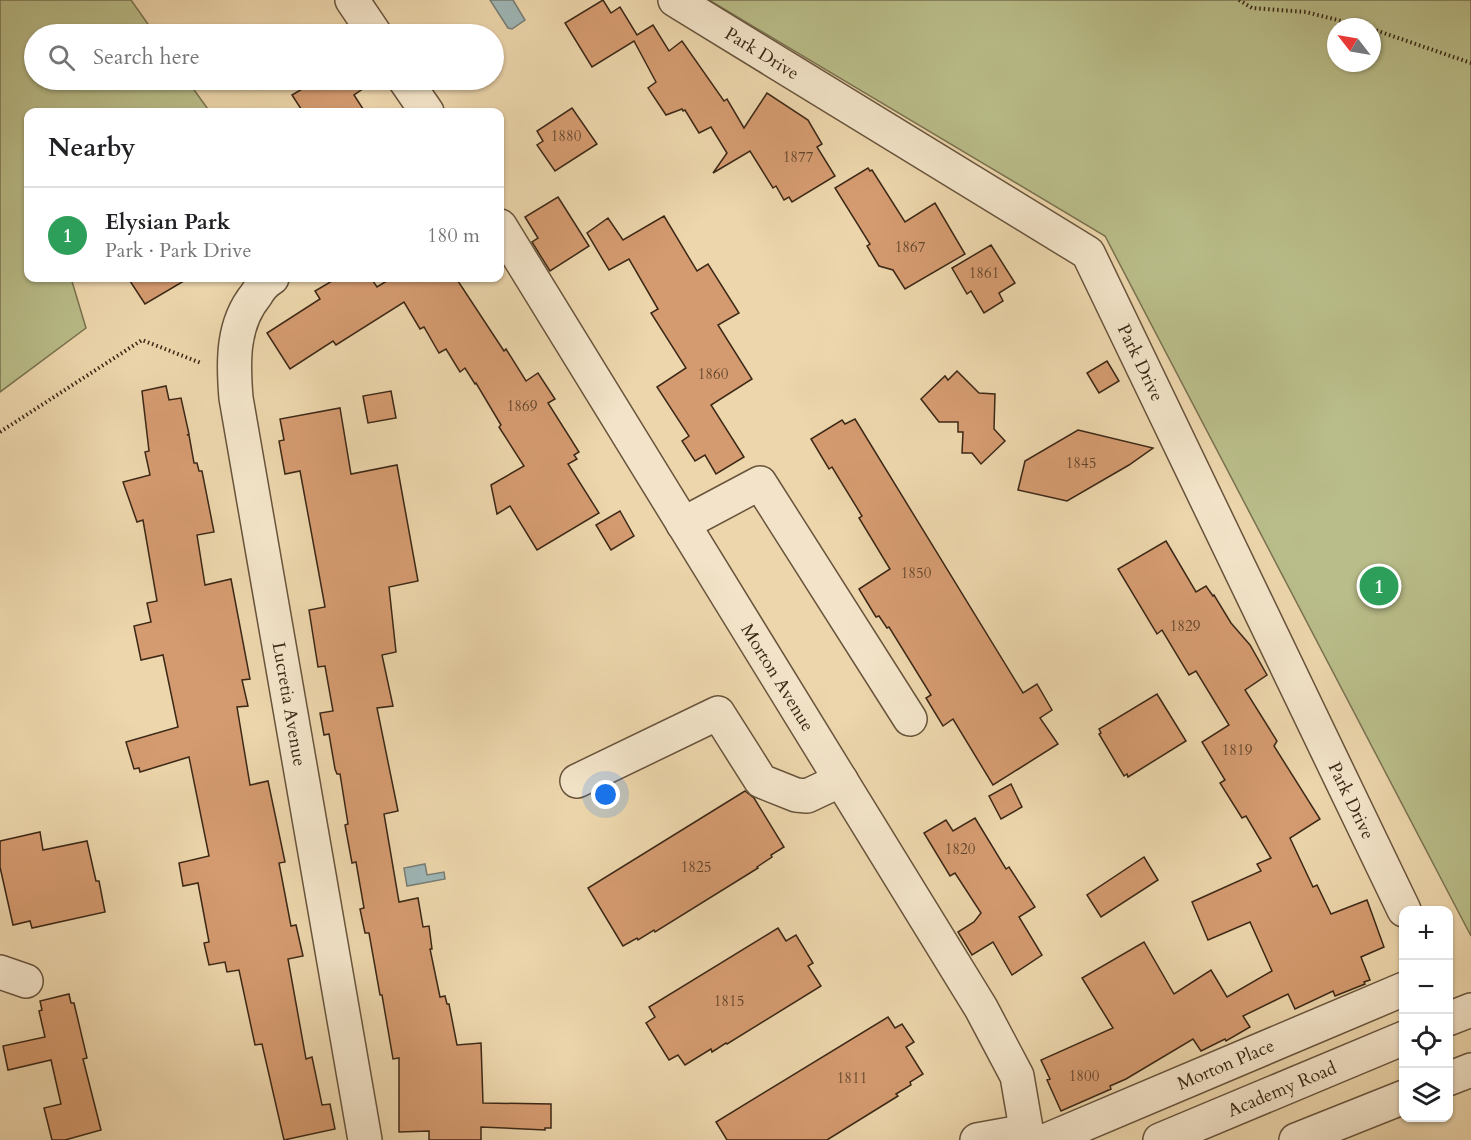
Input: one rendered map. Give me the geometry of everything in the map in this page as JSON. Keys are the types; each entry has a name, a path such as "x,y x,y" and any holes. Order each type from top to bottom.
{"street":[{"path":"352,0 368,24"},
{"name":"Park Drive","path":"675,0 1088,253 1402,906"},
{"path":"412,90 424,108"},
{"name":"Morton Avenue","path":"504,233 981,1008 1017,1076 1034,1137"},
{"name":"Lucretia Avenue","path":"265,282 247,305 237,332 233,365 236,398 365,1140"},
{"path":"683,525 760,483 910,719"},
{"path":"577,781 718,713 761,781 796,795 807,796 841,780"},
{"name":"Morton Place","path":"977,1140 1034,1137 1399,991"},
{"path":"1453,1017 1471,1010"},
{"name":"Academy Road","path":"1160,1140 1399,1040"},
{"path":"1453,1077 1471,1070"},
{"path":"1296,1140 1399,1099"}],"path":[{"path":"1239,0 1252,8 1306,12 1330,18"},
{"path":"1381,32 1471,63"},
{"path":"0,432 142,340 201,363"}],"green space":[{"path":"0,0 131,0 148,24 24,24 24,90 194,90 207,108 24,108 24,282 72,282 86,328 0,392"},
{"path":"709,0 1471,0 1471,936 1105,236"}],"water":[{"path":"490,0 513,0 525,20 512,29 508,28"},
{"path":"425,864 427,875 444,872 445,879 407,886 404,868"}],"building":[{"path":"603,0 611,13 620,7 637,35 653,25 669,51 682,41 724,101 727,99 744,128 767,93 808,120 822,144 817,147 835,176 792,202 789,197 784,200 776,186 773,188 750,151 713,173 727,153 711,127 699,133 685,110 666,115 648,88 656,82 634,41 592,67 565,23"},
{"path":"300,90 361,90 354,95 362,108 300,108 292,95"},
{"path":"572,108 597,144 555,171 537,145 543,141 537,131"},
{"path":"868,168 872,170 905,222 935,203 965,254 905,289 893,270 879,266 867,246 870,244 835,188"},
{"path":"558,197 589,246 550,271 532,242 538,238 525,217"},
{"path":"664,216 697,271 708,264 739,313 718,325 752,379 711,405 744,457 716,474 705,455 695,461 682,441 689,436 657,387 686,368 651,313 658,309 629,259 609,270 587,233 608,218 623,240"},
{"path":"991,245 1015,283 999,293 1003,301 984,313 971,291 967,294 952,268"},
{"path":"131,282 182,282 145,304"},
{"path":"330,282 374,282 377,287 385,282 459,282 526,381 538,373 555,399 548,403 579,452 574,455 577,459 568,464 599,513 537,550 510,506 497,514 491,485 524,466 499,427 501,425 476,383 465,368 460,372 446,349 439,353 424,327 420,329 404,302 336,345 333,341 290,369 267,333 320,299 315,291"},
{"path":"1107,361 1119,381 1099,393 1087,373"},
{"path":"957,371 979,393 995,394 994,429 1005,441 981,464 972,453 962,453 963,432 958,432 958,422 939,422 921,399 945,376 948,380"},
{"path":"166,386 169,400 181,398 189,434 187,435 189,435 194,463 197,463 199,471 202,471 214,532 197,535 205,585 231,579 250,679 242,680 248,706 237,707 250,785 268,781 285,862 279,863 291,926 296,925 303,956 288,959 306,1059 312,1057 322,1105 330,1104 335,1129 284,1140 262,1044 255,1045 239,970 227,972 225,962 209,965 204,943 209,942 198,883 183,886 179,863 209,856 189,757 140,772 139,768 134,769 126,742 178,727 163,655 141,660 134,626 151,622 147,603 157,601 143,520 137,522 123,482 150,475 145,452 149,451 142,391"},
{"path":"391,391 396,418 368,423 363,396"},
{"path":"340,408 351,474 397,465 418,581 389,587 396,652 382,655 393,706 377,708 398,811 384,814 399,902 418,898 423,927 429,926 432,949 430,949 440,997 445,996 449,1004 457,1045 481,1043 483,1103 551,1104 551,1128 545,1128 545,1130 481,1127 481,1140 429,1140 429,1131 399,1132 399,1058 393,1059 369,933 365,933 360,909 364,908 356,862 352,863 345,825 348,824 340,774 337,774 335,769 329,734 324,735 320,713 333,711 325,666 318,667 309,610 325,607 300,471 285,474 279,441 284,440 280,419"},
{"path":"855,419 1023,693 1037,684 1052,710 1040,718 1058,744 993,785 953,719 943,726 926,698 931,695 889,627 887,628 879,616 876,617 859,589 890,569 859,518 862,516 832,467 829,469 811,439 842,420 845,424"},
{"path":"1078,430 1153,448 1129,465 1067,501 1018,490 1025,461"},
{"path":"620,511 634,536 611,550 596,525"},
{"path":"1166,541 1196,592 1206,586 1214,595 1231,623 1250,645 1267,675 1245,690 1277,741 1274,746 1320,819 1290,838 1313,887 1317,885 1331,914 1367,900 1384,947 1361,957 1370,980 1364,982 1365,984 1335,996 1333,991 1295,1009 1288,994 1243,1016 1250,1027 1226,1041 1225,1039 1201,1051 1193,1039 1110,1086 1111,1089 1061,1111 1041,1060 1113,1028 1082,978 1144,942 1174,994 1211,970 1227,997 1272,971 1250,922 1208,940 1192,902 1261,871 1257,864 1271,858 1246,816 1242,818 1220,783 1225,780 1202,742 1229,725 1196,671 1189,675 1162,630 1157,634 1118,569"},
{"path":"1157,694 1186,741 1128,777 1127,774 1124,776 1099,734 1101,733 1099,729"},
{"path":"1011,784 1022,807 1001,819 989,796"},
{"path":"745,791 754,798 784,847 771,855 772,857 758,868 655,932 654,930 623,946 588,888"},
{"path":"975,818 1006,869 1009,867 1035,907 1019,917 1042,955 1012,975 993,942 972,955 958,932 974,922 981,913 955,873 950,876 924,833 946,820 953,831"},
{"path":"40,832 43,850 87,841 96,881 99,881 105,912 32,928 30,921 13,925 0,867 0,841"},
{"path":"1144,857 1158,880 1101,917 1087,895"},
{"path":"778,928 786,941 796,935 813,963 808,966 821,986 712,1052 711,1049 685,1065 678,1055 669,1060 646,1023 655,1017 649,1007"},
{"path":"69,994 71,1003 74,1003 87,1058 83,1059 101,1130 65,1140 52,1140 44,1108 61,1104 51,1060 8,1070 3,1046 45,1037 39,1011 42,1010 40,1001"},
{"path":"888,1017 895,1028 902,1024 914,1042 906,1047 923,1074 896,1094 898,1096 827,1140 727,1140 716,1122"}],"place":[{"name":"Elysian Park","path":"1379,586"}]}
